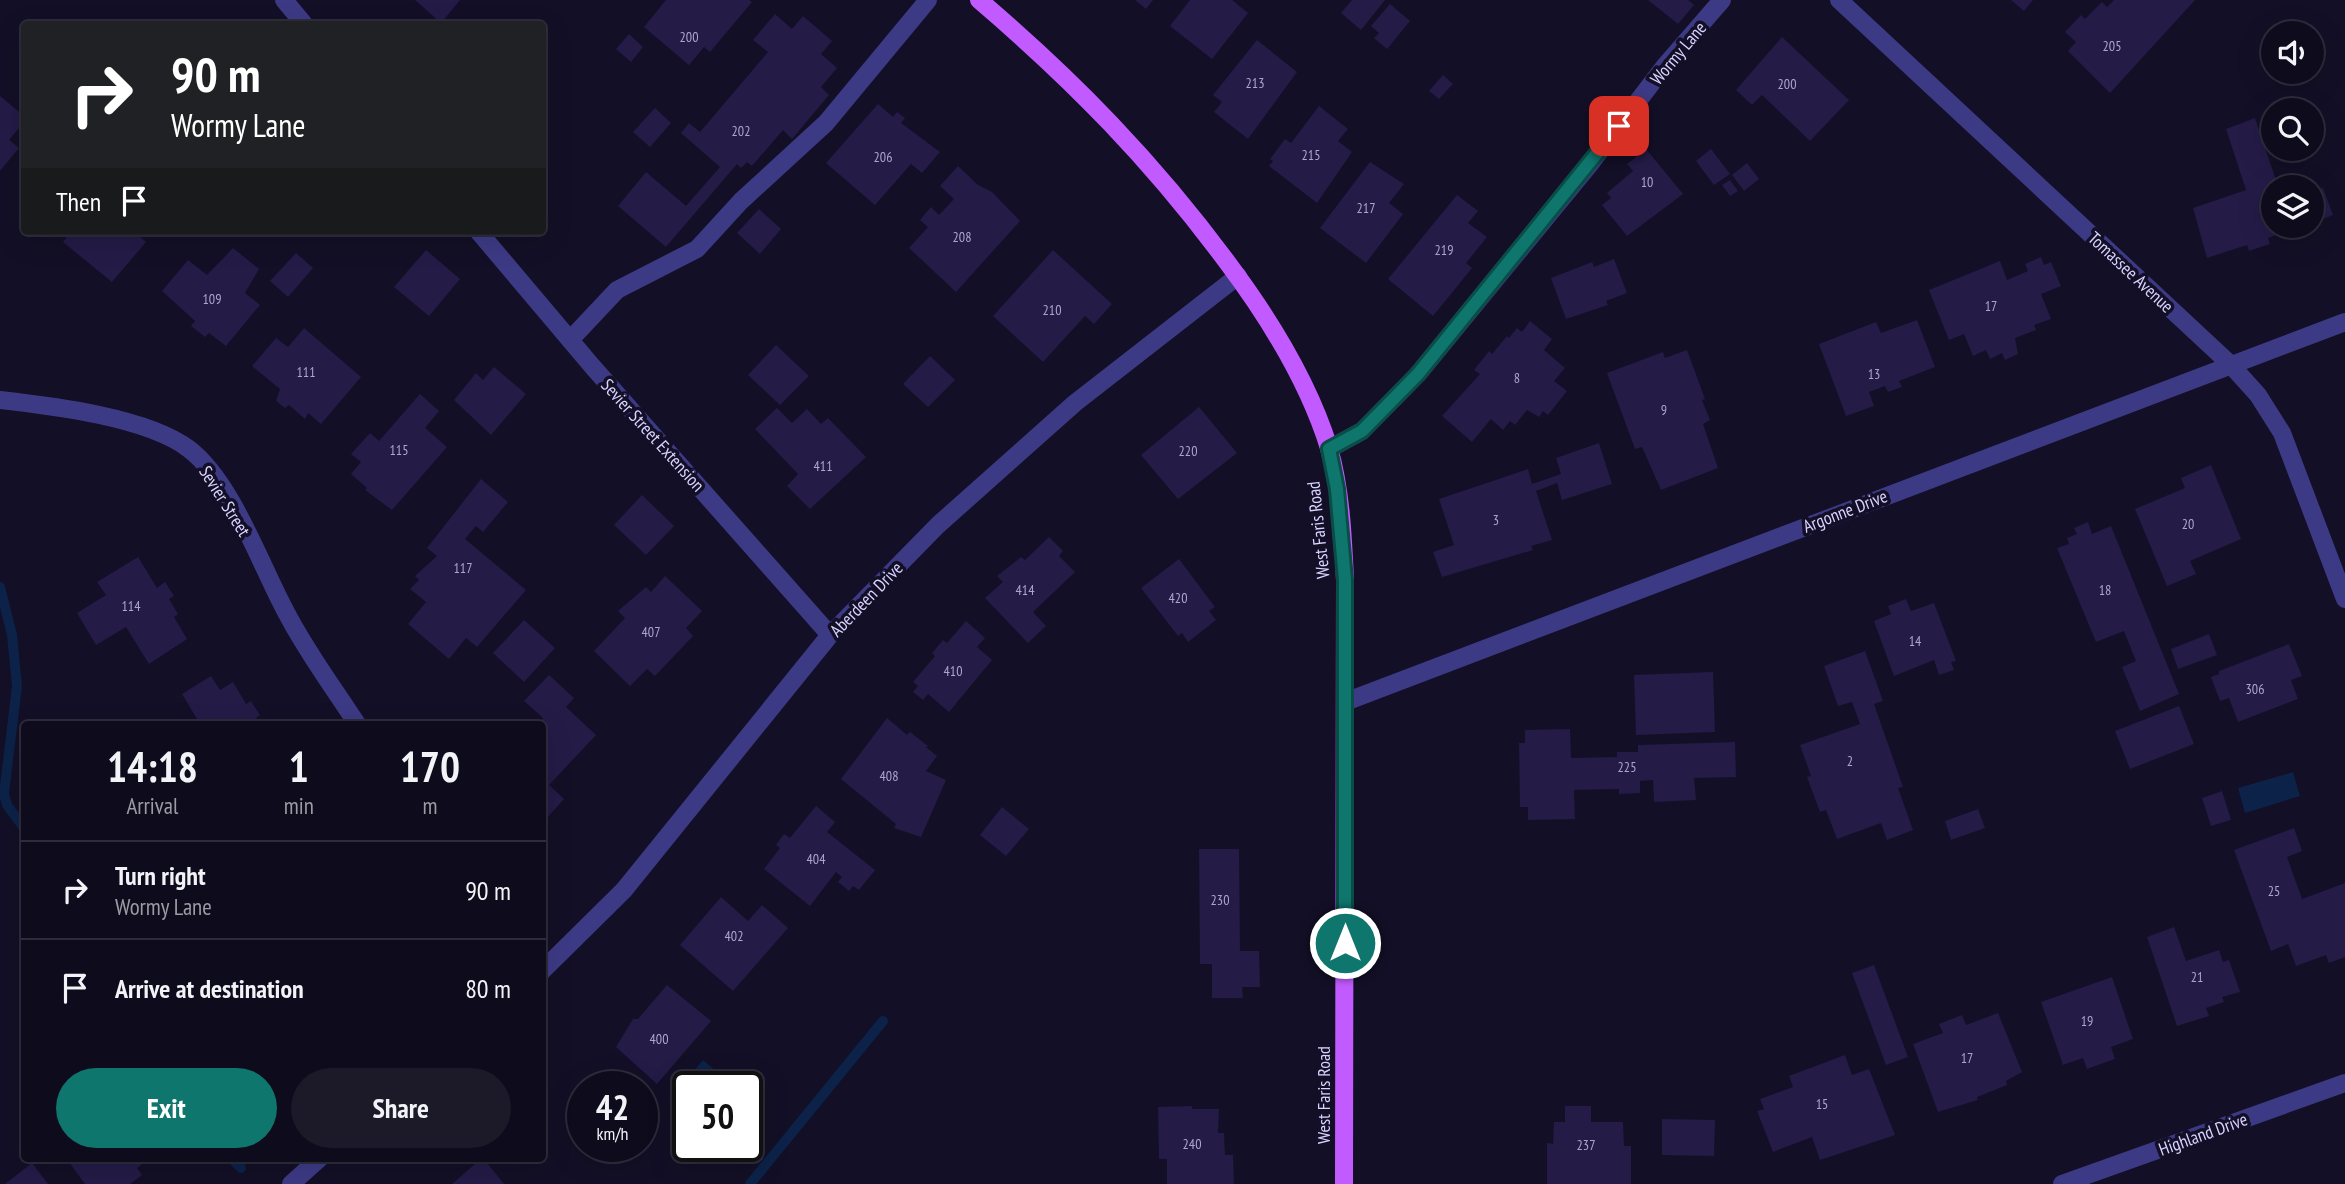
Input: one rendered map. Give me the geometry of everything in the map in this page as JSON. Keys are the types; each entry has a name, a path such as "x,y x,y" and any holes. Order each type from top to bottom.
{"main road":[{"name":"West Faris Road","path":"979,0 1049,60 1164,179 1238,276 1290,358 1329,449 1343,541 1344,1184"}],"street":[{"path":"284,0 302,21"},
{"path":"570,340 617,289 697,249 741,201 826,123 928,0"},
{"name":"Wormy Lane","path":"1329,449 1362,431 1418,374 1722,0"},
{"name":"Tomassee Avenue","path":"1839,0 2230,364 2258,395 2282,433 2345,599"},
{"name":"Sevier Street Extension","path":"481,235 570,340 830,635"},
{"name":"Aberdeen Drive","path":"546,960 624,890 830,635 938,525 1065,412 1238,276"},
{"name":"Argonne Drive","path":"1345,702 2345,322"},
{"name":"Sevier Street","path":"0,400 108,418 154,432 188,448 209,469 240,520 287,614 355,721"},
{"name":"Highland Drive","path":"2062,1184 2345,1083"},
{"path":"291,1184 316,1162"}],"water":[{"path":"2293,772 2300,796 2245,813 2238,788"},
{"path":"703,1060 716,1071 694,1071"}],"building":[{"path":"415,0 460,0 443,21 439,21"},
{"path":"666,0 752,2 710,52 704,47 689,65 644,27"},
{"path":"1135,0 1153,0 1146,9"},
{"path":"1190,0 1232,0 1248,13 1212,59 1170,26"},
{"path":"1352,0 1385,0 1361,30 1341,13"},
{"path":"1648,0 1688,0 1694,5 1678,24"},
{"path":"2011,0 2033,0 2024,11"},
{"path":"2114,0 2195,0 2110,93 2068,51 2076,42 2065,32 2081,15 2085,19 2102,2 2107,7"},
{"path":"1390,4 1410,21 1387,49 1374,38 1379,33 1371,26"},
{"path":"775,14 792,29 803,16 832,41 821,54 837,68 821,87 829,95 792,139 783,130 752,166 747,162 741,168 737,164 666,247 618,206 646,172 686,206 720,167 681,133 689,123 700,132 768,52 753,40"},
{"path":"629,34 643,47 631,62 616,49"},
{"path":"1782,37 1849,100 1810,141 1762,95 1752,105 1736,90"},
{"path":"1257,40 1297,72 1248,139 1214,112 1222,102 1213,95"},
{"path":"1443,75 1453,84 1439,99 1429,91"},
{"path":"0,96 21,114 21,126 9,140 19,148 0,171"},
{"path":"878,104 893,117 897,112 905,118 901,123 940,152 922,173 911,164 875,205 826,163"},
{"path":"1319,106 1348,129 1338,141 1352,152 1317,203 1269,166 1273,161 1270,159 1285,139 1291,143"},
{"path":"655,108 671,123 650,147 633,132"},
{"path":"2255,118 2261,136 2261,161 2270,161 2274,175 2261,175 2261,238 2268,238 2270,244 2249,251 2247,245 2207,258 2193,208 2246,190 2226,129"},
{"path":"1646,149 1683,194 1627,236 1602,205 1611,198 1607,193 1633,171 1627,164"},
{"path":"1711,149 1730,174 1714,185 1696,161"},
{"path":"1370,162 1404,184 1389,203 1403,214 1366,263 1320,228"},
{"path":"1747,163 1759,179 1744,191 1732,175"},
{"path":"958,166 978,185 992,192 1020,221 956,292 909,248 928,227 920,220 931,207 939,215 954,199 940,186"},
{"path":"1730,180 1738,191 1730,196 1722,185"},
{"path":"2324,191 2333,215 2324,218"},
{"path":"1457,195 1478,211 1468,223 1487,237 1466,263 1472,268 1433,316 1388,279"},
{"path":"759,209 781,229 760,254 737,233"},
{"path":"69,235 138,235 146,242 112,282 63,242"},
{"path":"233,248 259,269 245,293 260,305 226,346 209,333 205,337 191,326 195,321 162,291 188,260 207,275"},
{"path":"426,250 460,279 429,316 394,287"},
{"path":"1053,250 1112,304 1094,324 1085,316 1043,362 993,316"},
{"path":"296,253 313,268 288,297 270,281"},
{"path":"2041,257 2044,265 2051,262 2061,286 2041,294 2051,319 2034,325 2036,330 2015,338 2018,354 2005,360 2002,353 1990,359 1986,350 1973,356 1964,334 1949,340 1929,290 2000,261 2007,280 2028,271 2025,264"},
{"path":"1614,259 1627,293 1606,301 1608,305 1566,319 1551,278 1592,262 1594,267"},
{"path":"1917,320 1935,367 1899,381 1902,387 1888,392 1885,386 1869,392 1874,406 1846,416 1819,344 1876,322 1881,333"},
{"path":"1530,321 1552,339 1544,350 1565,368 1554,381 1567,391 1548,415 1543,411 1539,417 1527,410 1515,425 1510,421 1503,430 1491,419 1472,442 1442,416 1480,374 1474,370 1489,351 1492,354 1507,336 1509,338 1517,328 1522,332"},
{"path":"304,328 361,377 321,424 308,413 305,419 289,405 285,408 276,401 280,389 252,366 276,338 288,347"},
{"path":"776,345 809,376 780,405 748,375"},
{"path":"1687,350 1705,399 1702,400 1710,420 1703,424 1718,468 1661,490 1642,447 1635,449 1607,373 1663,352 1665,358"},
{"path":"930,356 955,380 928,407 903,384"},
{"path":"494,367 526,394 491,435 454,400 476,373 483,380"},
{"path":"420,394 439,411 425,428 447,447 392,510 365,490 367,488 351,474 361,462 351,454 370,433 379,441"},
{"path":"1199,407 1237,453 1178,499 1141,455"},
{"path":"777,408 792,423 807,409 821,424 828,418 866,457 810,509 787,486 798,474 755,429"},
{"path":"1599,443 1612,484 1562,500 1557,483 1536,491 1552,540 1531,546 1533,550 1442,577 1433,552 1454,545 1439,499 1528,469 1532,484 1561,474 1556,458"},
{"path":"2211,465 2241,539 2190,561 2196,574 2167,586 2135,509 2185,488 2181,478"},
{"path":"481,479 508,502 483,532 476,526 465,539 526,590 477,647 466,638 449,659 408,624 426,602 410,589 419,580 415,576 437,556 427,548"},
{"path":"642,495 674,526 646,555 614,525"},
{"path":"2088,522 2092,534 2111,526 2179,694 2140,711 2122,667 2136,661 2124,631 2096,642 2057,548 2069,544 2067,538 2077,534 2074,528"},
{"path":"1049,537 1063,551 1059,556 1075,572 1033,612 1046,626 1028,643 985,598 1003,582 997,576 1021,557 1025,560"},
{"path":"138,557 157,588 165,582 174,596 169,599 178,614 174,617 187,639 149,664 126,627 96,645 77,613 106,595 97,582"},
{"path":"1179,559 1215,607 1209,611 1216,620 1188,642 1182,633 1178,636 1141,588"},
{"path":"665,576 702,611 686,628 693,636 655,676 647,669 630,686 594,651 625,618 618,611 646,587 651,592"},
{"path":"1906,599 1911,611 1934,603 1956,661 1951,662 1954,670 1939,675 1934,660 1894,676 1874,621 1891,614 1888,606"},
{"path":"524,620 555,648 524,682 493,653"},
{"path":"966,621 985,638 977,647 992,660 949,712 928,694 923,700 913,692 918,686 913,682 935,656 932,653 943,640 947,643"},
{"path":"2209,634 2217,655 2178,669 2171,649"},
{"path":"2289,644 2302,676 2291,680 2298,699 2238,722 2229,698 2220,701 2211,677 2219,674 2219,671"},
{"path":"1865,651 1883,701 1874,704 1903,787 1898,788 1913,830 1887,840 1881,823 1837,839 1826,810 1820,812 1807,777 1811,776 1800,745 1860,724 1852,702 1838,706 1824,666"},
{"path":"1713,672 1715,732 1636,735 1634,675"},
{"path":"549,675 574,698 566,707 596,735 549,785 564,799 546,819 546,721 540,721 543,718 524,701"},
{"path":"211,676 220,690 233,682 246,704 251,701 260,715 256,718 258,721 198,721 182,694"},
{"path":"2179,706 2194,744 2130,769 2115,731"},
{"path":"887,718 907,735 910,732 928,746 926,747 937,756 926,771 946,780 921,837 894,828 896,824 841,779"},
{"path":"1570,729 1571,758 1617,757 1617,752 1638,752 1638,745 1735,742 1736,777 1694,778 1696,800 1654,802 1653,780 1640,781 1640,793 1619,794 1619,789 1574,790 1575,819 1528,820 1528,807 1520,807 1519,743 1525,743 1525,730"},
{"path":"2222,791 2231,820 2211,826 2202,798"},
{"path":"816,806 835,822 827,832 875,870 859,890 853,886 849,891 838,882 842,877 836,872 810,906 764,869 780,848 776,845 784,834 790,838"},
{"path":"1002,807 1029,829 1006,856 980,835"},
{"path":"1978,809 1985,828 1951,840 1945,821"},
{"path":"2294,828 2302,851 2287,857 2302,899 2345,883 2345,957 2329,963 2326,955 2296,966 2288,944 2271,951 2234,850"},
{"path":"1199,849 1239,849 1240,951 1259,951 1260,987 1242,987 1243,998 1212,998 1212,964 1200,964"},
{"path":"721,897 748,921 762,905 788,928 733,991 680,945"},
{"path":"2174,927 2186,961 2219,950 2223,962 2229,960 2240,992 2222,997 2224,1002 2206,1008 2209,1016 2177,1026 2147,937"},
{"path":"1874,965 1908,1057 1886,1065 1852,973"},
{"path":"2112,977 2133,1039 2111,1047 2115,1059 2087,1069 2083,1058 2063,1065 2041,1002"},
{"path":"667,985 711,1021 658,1083 658,1071 643,1071 616,1047 633,1019 638,1019"},
{"path":"1998,1013 2022,1072 2006,1081 2007,1085 1977,1097 1978,1100 1938,1112 1913,1044 1943,1033 1939,1024 1962,1015 1966,1025"},
{"path":"1845,1055 1852,1075 1869,1069 1895,1135 1820,1160 1812,1137 1773,1152 1757,1111 1764,1109 1760,1099 1793,1087 1789,1076"},
{"path":"1192,1106 1192,1109 1219,1109 1218,1133 1224,1133 1225,1155 1233,1155 1234,1184 1167,1184 1167,1159 1159,1159 1158,1107"},
{"path":"1565,1106 1591,1106 1591,1122 1623,1122 1624,1146 1631,1146 1631,1184 1547,1184 1547,1143 1553,1144 1554,1122 1565,1122"},
{"path":"1662,1119 1715,1120 1714,1156 1662,1155"},
{"path":"69,1162 145,1162 137,1168 142,1175 130,1184 85,1184"},
{"path":"477,1162 486,1162 504,1184 452,1184"},
{"path":"32,1163 48,1184 5,1184"}],"waterway":[{"path":"0,587 12,635 17,686 4,794 7,805 21,824"},
{"path":"750,1184 883,1021"},
{"path":"235,1162 241,1168"}],"route":[{"path":"1345,943 1345,580 1337,489 1329,449 1362,431 1418,374 1619,126"}]}
